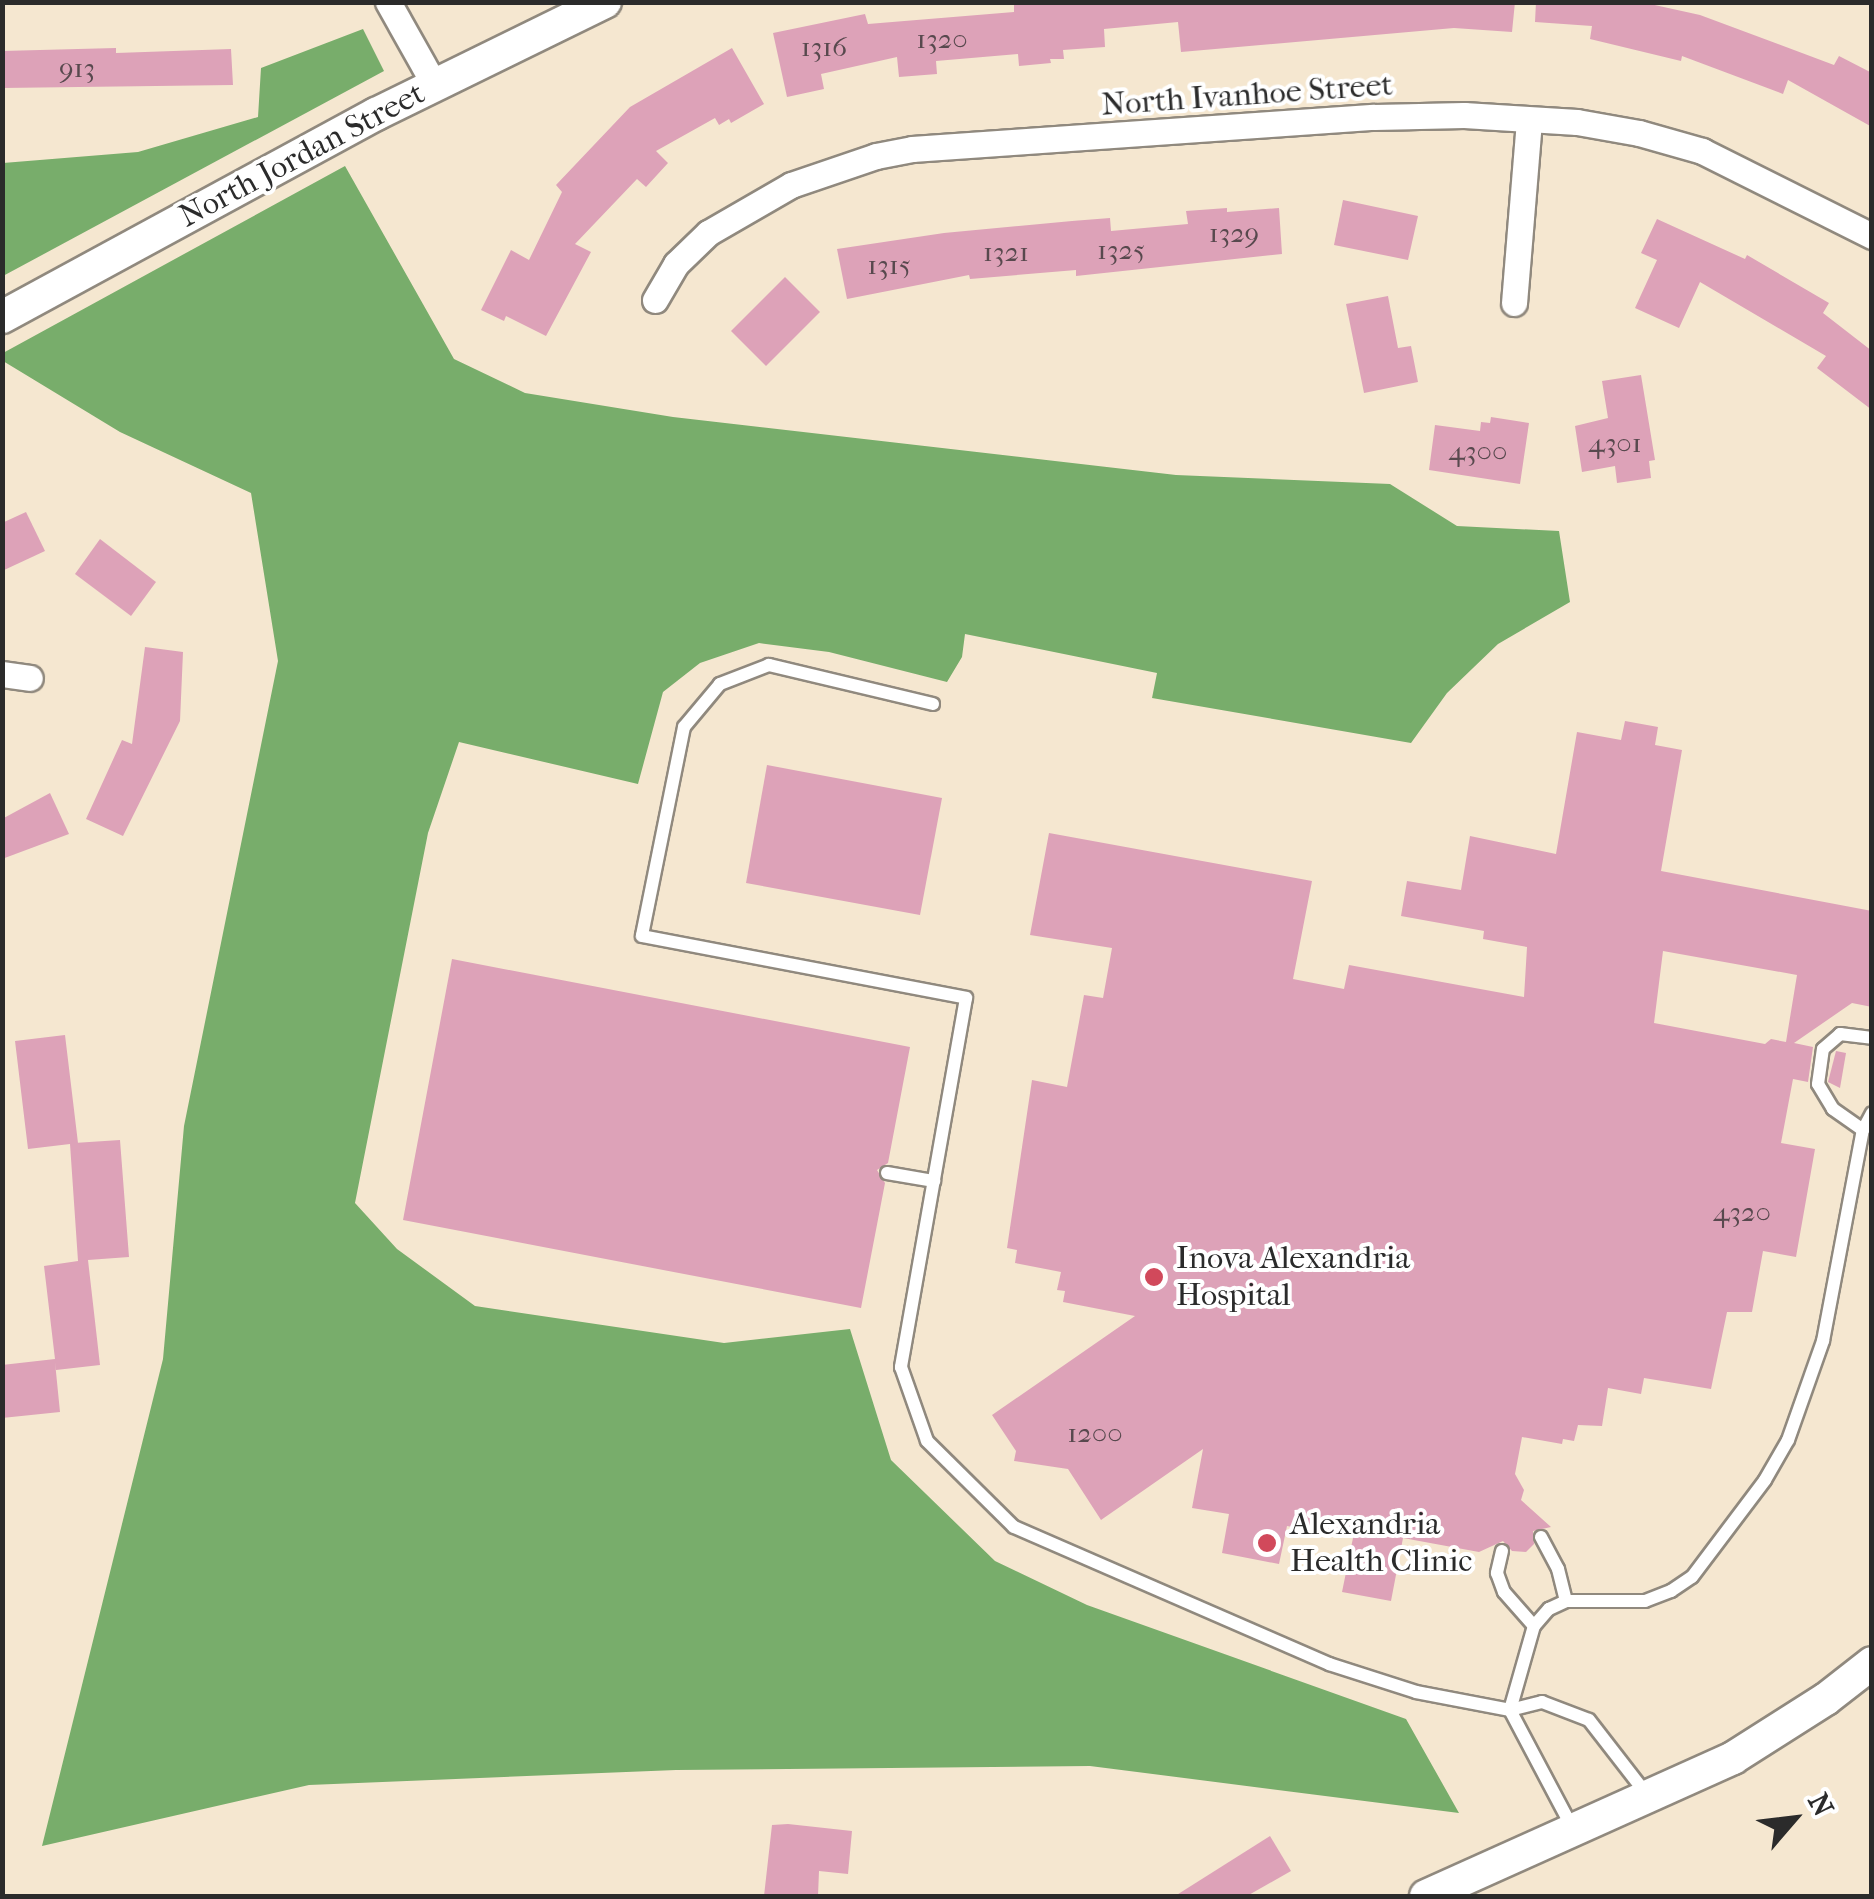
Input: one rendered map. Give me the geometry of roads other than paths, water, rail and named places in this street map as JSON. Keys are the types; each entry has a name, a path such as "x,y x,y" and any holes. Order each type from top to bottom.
{"street":[{"path":"388,2 434,84"},
{"name":"North Jordan Street","path":"2,317 434,84 606,2"},
{"name":"North Ivanhoe Street","path":"655,300 676,264 708,233 791,186 876,156 912,149 1374,118 1464,115 1577,122 1702,151 1872,236"},
{"path":"1514,302 1529,122"},
{"path":"2,674 30,678"},
{"path":"1426,1896 1650,1798 1769,1736 1872,1663"}],"lane":[{"path":"933,704 769,665 720,684 684,727 642,936 966,998 901,1367 927,1440 1014,1526 1328,1664 1416,1692 1510,1710 1542,1702 1588,1720 1650,1798"},
{"path":"1864,1130 1832,1109 1818,1084 1820,1060 1823,1049 1840,1034 1872,1038"},
{"path":"1573,1830 1510,1710 1534,1626 1550,1609 1566,1601 1645,1600 1692,1578 1765,1480 1788,1440 1823,1340 1864,1130 1872,1113"},
{"path":"887,1172 934,1181"},
{"path":"1540,1538 1558,1569 1566,1601"},
{"path":"1502,1551 1497,1573 1504,1592 1534,1626"}],"place":[{"name":"Inova Alexandria Hospital","path":"1154,1277"},
{"name":"Alexandria Health Clinic","path":"1267,1543"}]}
